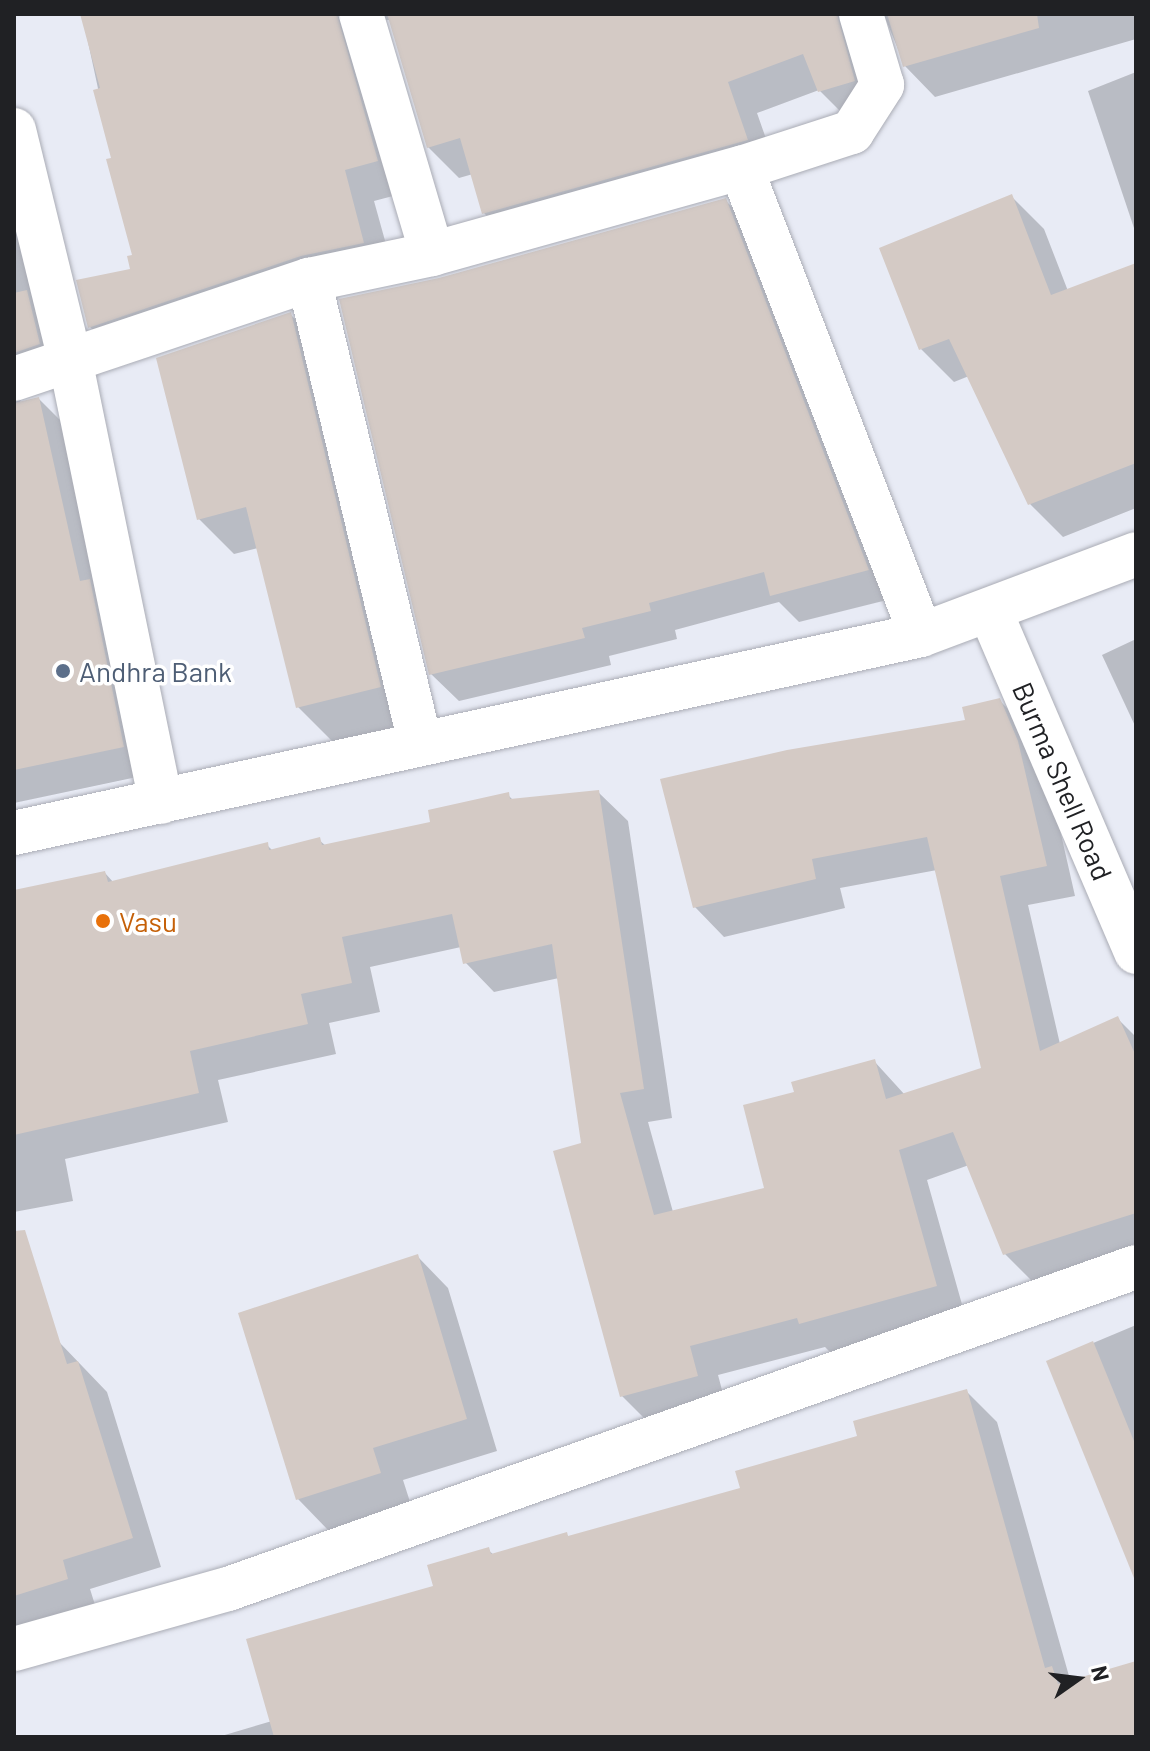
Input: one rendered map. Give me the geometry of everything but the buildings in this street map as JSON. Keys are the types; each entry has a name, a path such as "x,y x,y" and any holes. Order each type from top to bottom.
{"street":[{"path":"361,14 432,254"},
{"path":"14,379 71,364 309,280 432,254 741,168 852,132 882,85 861,14"},
{"path":"14,130 71,364 161,802"},
{"path":"741,168 921,635"},
{"path":"309,280 420,743"},
{"path":"14,833 921,635 1136,554"},
{"name":"Burma Shell Road","path":"990,611 1136,952"},
{"path":"14,1649 228,1589 1136,1267"}],"place":[{"name":"Andhra Bank","path":"63,671"},
{"name":"Vasu","path":"103,921"}]}
